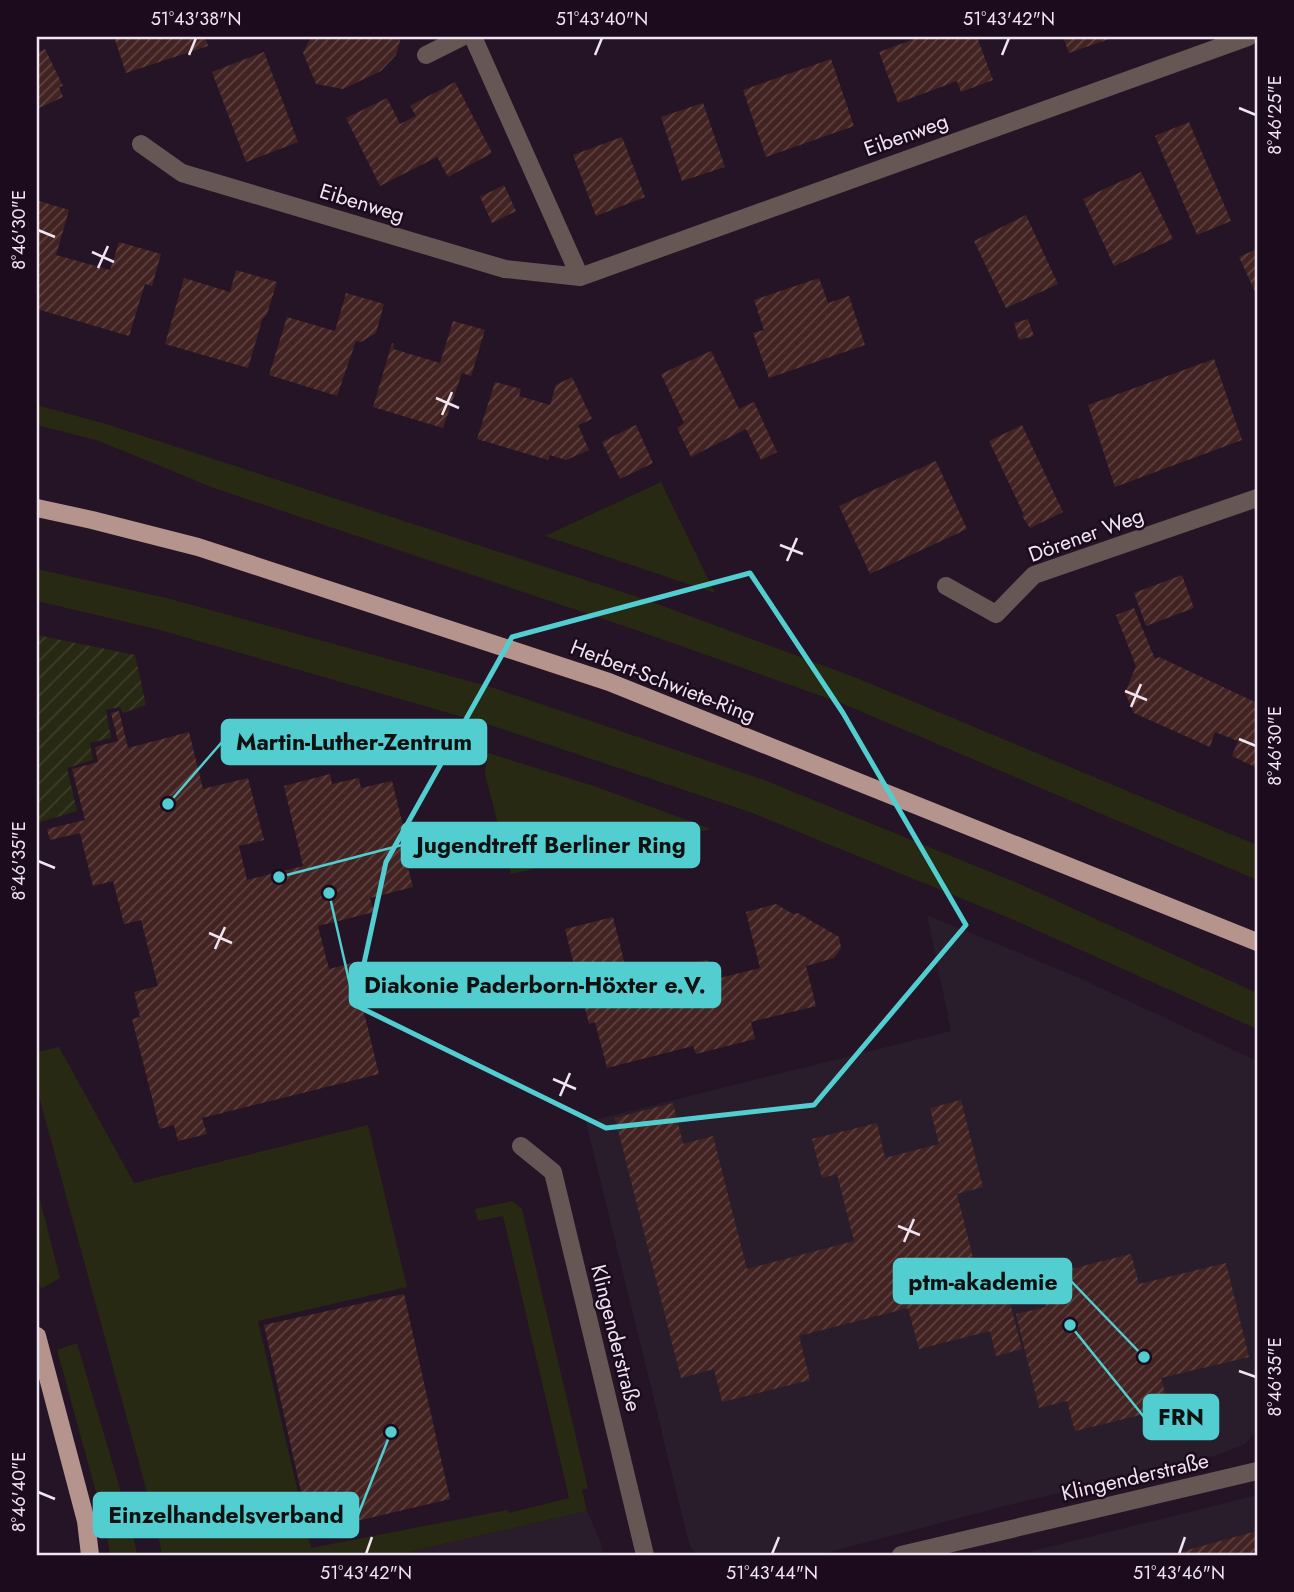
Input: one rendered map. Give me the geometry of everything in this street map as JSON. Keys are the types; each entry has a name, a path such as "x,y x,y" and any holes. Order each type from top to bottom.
{"main road":[{"name":"Herbert-Schwiete-Ring","path":"37,508 198,547 609,682 1257,942"},
{"path":"37,521 63,514"},
{"path":"37,1336 86,1521 90,1555"}],"street":[{"path":"426,55 462,37"},
{"path":"473,37 580,276"},
{"name":"Eibenweg","path":"141,144 182,173 505,269 580,276 1248,37"},
{"name":"Dörener Weg","path":"946,586 996,614 1034,575 1257,498"},
{"name":"Klingenderstraße","path":"521,1146 553,1172 645,1555"},
{"name":"Klingenderstraße","path":"901,1555 1257,1471"}],"highlighted area":[{"path":"750,573 843,713 966,925 814,1105 606,1128 355,1005 386,862 512,637"}],"shaded area":[{"path":"927,915 1075,976 1257,1061 1257,1431 1245,1444 1215,1456 1009,1505 818,1555 698,1555 690,1547 586,1122 951,1031"},
{"path":"1257,1495 1257,1555 1016,1555"},
{"path":"587,1511 601,1543 603,1555 396,1555"}],"green space":[{"path":"37,405 106,424 644,599 854,677 1257,845 1257,880 841,703 633,629 214,488 99,441 37,425"},
{"path":"661,482 715,593 545,536"},
{"path":"37,569 167,598 494,688 764,780 1022,885 1257,993 1257,1029 1007,917 750,812 487,724 160,630 37,601"},
{"path":"37,635 135,655 146,705 123,713 120,707 106,710 111,738 90,743 93,760 67,768 77,811 37,823"},
{"path":"488,753 597,787 711,829 511,874 485,774"},
{"path":"59,1047 134,1183 368,1125 407,1287 258,1321 311,1548 507,1510 509,1513 569,1498 503,1216 478,1221 475,1209 512,1201 522,1209 588,1488 582,1490 587,1511 396,1555 162,1555 37,1089 37,1052"},
{"path":"37,1188 60,1278 41,1289 37,1273"},
{"path":"77,1343 132,1529 137,1555 110,1555 106,1529 57,1350"}],"building":[{"path":"114,37 205,37 208,46 126,73"},
{"path":"311,37 401,37 396,55 381,71 343,89 316,84 303,53"},
{"path":"911,37 977,37 993,80 961,92 957,81 898,103 879,52 912,40"},
{"path":"1063,37 1115,37 1069,53"},
{"path":"45,49 63,86 59,87 63,97 37,109 37,53"},
{"path":"264,52 298,142 246,162 212,72"},
{"path":"831,59 854,126 766,157 743,90"},
{"path":"455,82 492,153 448,177 437,157 380,186 346,118 387,98 400,124 416,116 410,106"},
{"path":"703,103 725,167 682,181 661,117"},
{"path":"1189,122 1231,221 1197,235 1155,136"},
{"path":"622,137 645,197 596,216 573,155"},
{"path":"1141,172 1173,239 1114,266 1083,199"},
{"path":"504,185 516,211 492,223 480,197"},
{"path":"39,201 69,210 56,255 110,270 119,242 161,254 152,286 145,284 129,336 37,309"},
{"path":"1026,215 1058,284 1006,308 974,241"},
{"path":"1257,249 1257,296 1239,257"},
{"path":"236,270 277,282 248,368 165,344 184,278 230,292"},
{"path":"819,278 828,303 849,296 865,345 769,378 753,333 764,330 754,300"},
{"path":"346,293 384,304 376,333 361,342 356,341 337,396 269,375 287,317 335,331"},
{"path":"1028,319 1034,336 1019,340 1014,323"},
{"path":"453,321 485,330 471,376 462,373 443,428 373,407 392,343 393,349 440,363"},
{"path":"711,351 739,409 754,402 777,452 761,460 746,429 691,457 677,428 684,423 661,374"},
{"path":"1214,359 1242,440 1115,487 1088,405"},
{"path":"572,377 592,419 578,425 589,450 566,460 550,455 548,460 477,439 495,382 521,389 519,396 550,405 556,385"},
{"path":"636,425 653,463 620,479 602,442"},
{"path":"1022,425 1063,512 1030,528 1022,516 1024,515 989,441"},
{"path":"936,461 967,529 870,574 839,506"},
{"path":"1182,575 1194,608 1146,626 1134,593"},
{"path":"1134,608 1155,659 1159,657 1257,703 1257,768 1232,756 1238,741 1215,732 1210,747 1134,713 1125,693 1136,666 1116,615"},
{"path":"119,711 128,748 189,732 203,789 248,778 264,840 239,846 247,880 303,866 284,786 330,774 332,784 359,778 361,788 392,781 404,830 399,832 413,887 370,898 374,912 318,926 329,969 352,963 379,1074 202,1118 207,1134 178,1141 174,1125 160,1129 132,1019 140,1017 134,992 158,986 141,920 124,924 113,881 93,886 80,833 50,840 47,829 85,820 72,769 98,762 95,747 118,741 111,713"},
{"path":"776,904 793,914 798,913 839,937 841,948 834,958 806,966 816,1006 751,1022 755,1039 696,1054 693,1046 607,1068 595,1022 589,1024 565,929 613,917 631,989 674,979 680,966 706,960 717,966 720,978 760,968 746,912"},
{"path":"961,1100 983,1187 957,1194 981,1290 1005,1284 1022,1349 996,1356 990,1331 919,1349 908,1308 799,1336 810,1380 722,1402 714,1369 681,1378 615,1118 673,1103 683,1144 713,1136 747,1269 854,1241 837,1174 822,1178 812,1139 877,1123 885,1158 939,1144 930,1108"},
{"path":"1131,1254 1139,1284 1226,1263 1249,1357 1161,1378 1169,1408 1075,1431 1067,1401 1039,1408 1016,1314 1046,1307 1039,1277"},
{"path":"404,1294 450,1499 310,1532 264,1325"},
{"path":"1257,1531 1257,1555 1172,1555 1191,1549"}],"place":[{"name":"Martin-Luther-Zentrum","path":"168,804"},
{"name":"Jugendtreff Berliner Ring","path":"279,877"},
{"name":"Diakonie Paderborn-Höxter e.V.","path":"329,893"},
{"name":"FRN","path":"1070,1325"},
{"name":"ptm-akademie","path":"1144,1357"},
{"name":"Einzelhandelsverband","path":"391,1432"}]}
